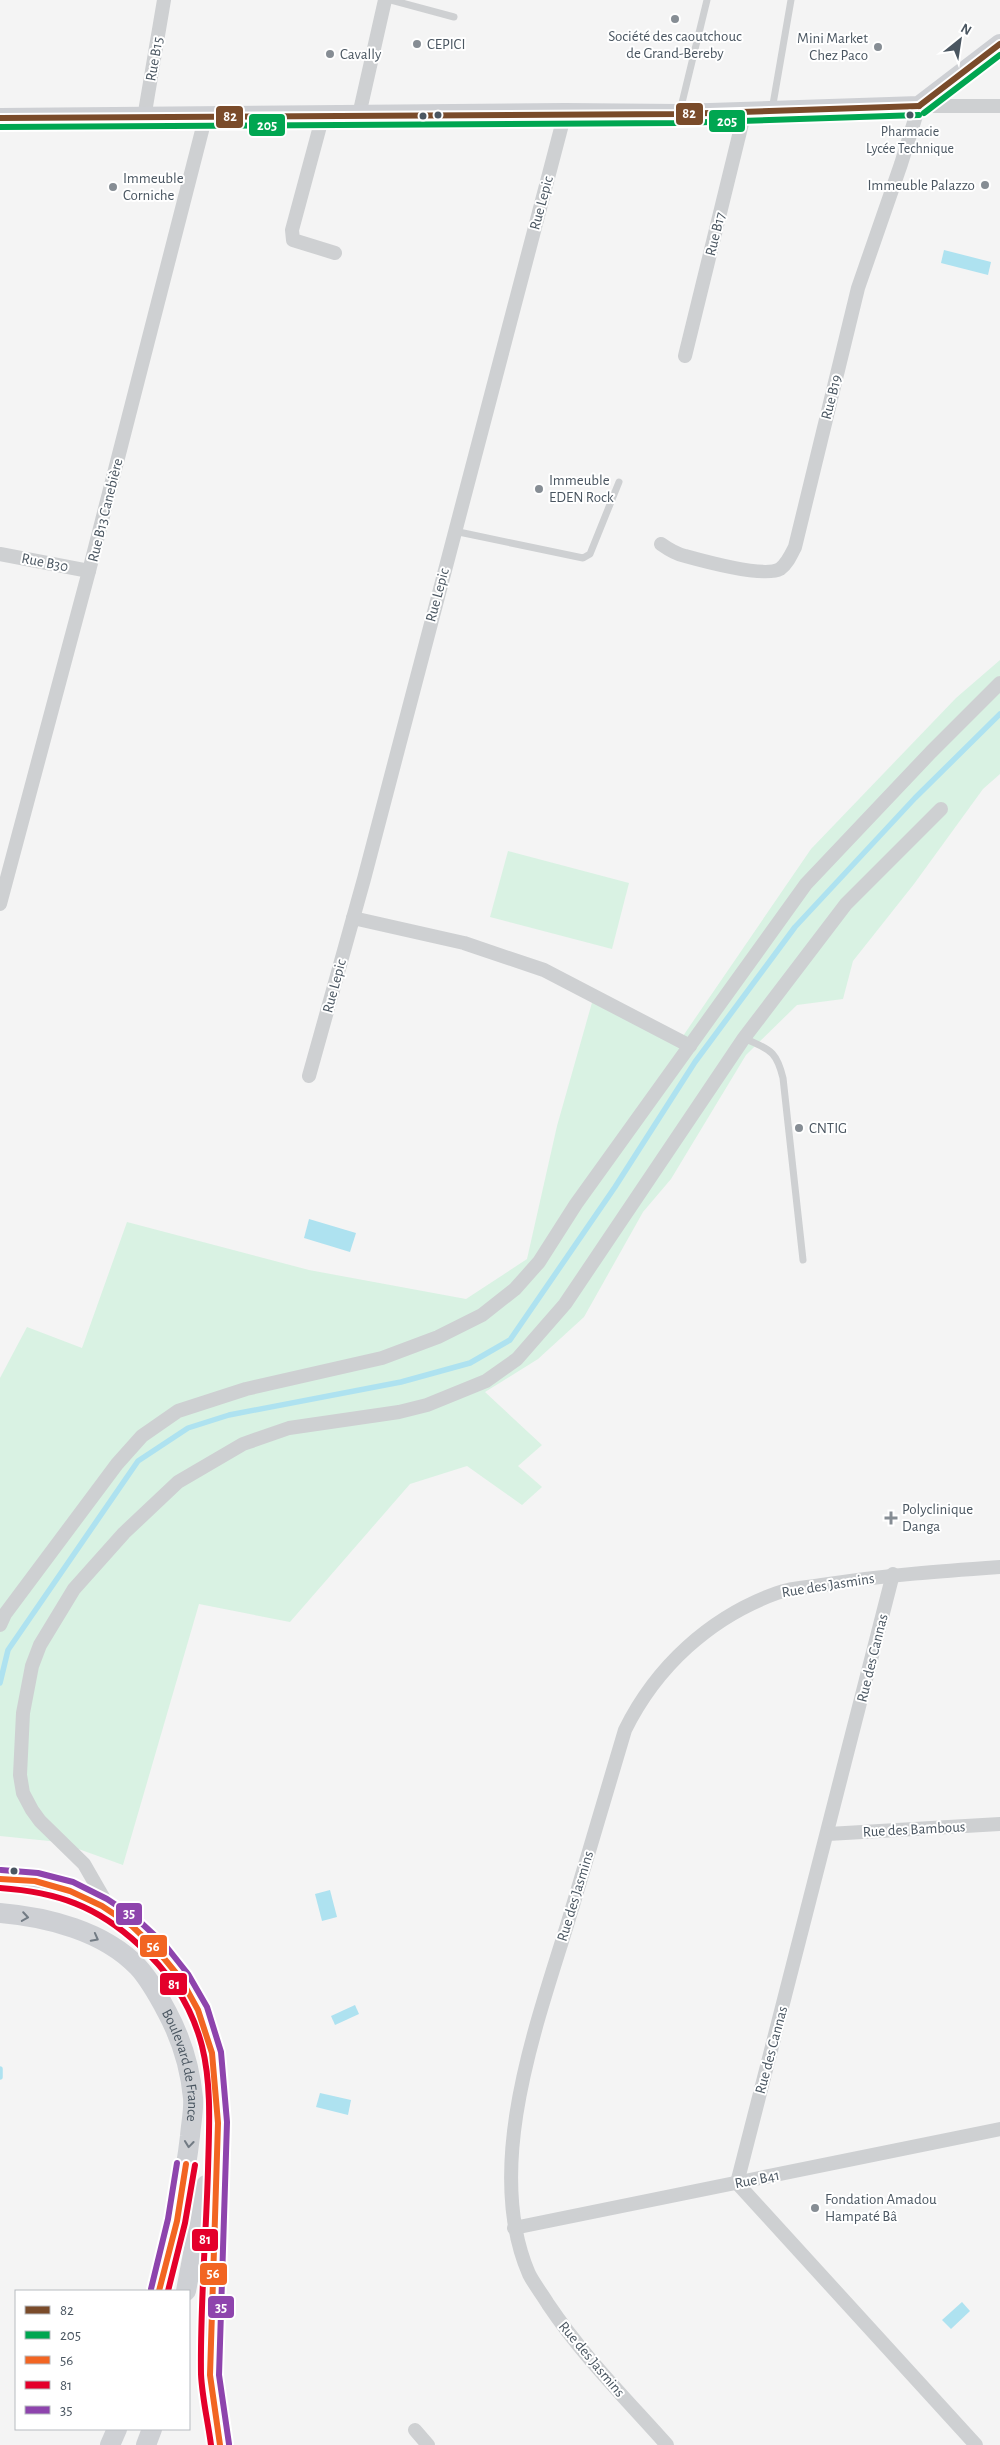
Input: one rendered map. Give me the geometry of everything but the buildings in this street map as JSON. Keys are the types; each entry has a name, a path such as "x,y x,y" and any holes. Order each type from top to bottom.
{"main road":[{"path":"0,118 144,118 206,115 680,114 919,106 1000,44"},
{"name":"Boulevard de France","path":"0,1879 54,1886 111,1911 138,1932 171,1964 195,2006 210,2043 216,2082 218,2123 210,2375 220,2445"},
{"name":"Boulevard de France","path":"0,1913 71,1927 118,1951 138,1967 157,1994 175,2028 188,2061 193,2100 177,2221 159,2290"},
{"path":"186,2290 218,2123"},
{"path":"110,2445 117,2430"},
{"path":"146,2445 152,2430"}],"street":[{"name":"Rue B15","path":"144,118 164,0"},
{"path":"359,115 385,0"},
{"path":"919,106 1000,106"},
{"name":"Rue B19","path":"661,544 684,556 743,569 778,570 788,561 795,547 858,288 919,106"},
{"name":"Rue B17","path":"685,356 745,111"},
{"name":"Rue Lepic","path":"309,1076 353,918 565,113"},
{"name":"Rue B13 Canebière","path":"0,904 89,571 206,115"},
{"path":"323,115 292,230 293,240 335,254"},
{"name":"Rue B30","path":"0,554 89,571"},
{"path":"0,1625 5,1614 117,1464 142,1436 178,1411 246,1389 382,1358 438,1338 482,1315 515,1290 538,1262 576,1204 806,884 931,752 1000,683"},
{"path":"111,1911 84,1864 46,1827 32,1810 23,1793 20,1775 23,1713 32,1666 40,1645 74,1590 124,1533 178,1482 243,1444 289,1428 400,1412 427,1405 486,1381 517,1359 565,1304 744,1038 846,904 941,808"},
{"path":"353,918 464,943 544,970 690,1046"},
{"name":"Rue des Jasmins","path":"667,2445 570,2338 530,2276 514,2228 513,2152 519,2099 532,2041 625,1730 634,1711 670,1664 691,1642 746,1606 778,1592 893,1574 1000,1567"},
{"name":"Rue des Cannas","path":"737,2183 828,1834 893,1574"},
{"name":"Rue des Bambous","path":"828,1834 1000,1824"},
{"name":"Rue B41","path":"514,2228 1000,2129"},
{"path":"737,2183 976,2445"},
{"path":"416,2430 428,2445"}],"lane":[{"path":"391,0 454,17"},
{"path":"680,114 707,0"},
{"path":"772,110 791,0"},
{"path":"454,531 583,558 590,554 619,482"},
{"path":"744,1038 768,1050 778,1059 783,1078 803,1260"}],"green space":[{"path":"1000,660 1000,774 983,789 914,884 853,961 843,999 797,1005 746,1055 671,1179 643,1212 584,1317 538,1359 485,1392 542,1445 518,1466 542,1487 522,1505 467,1466 410,1484 290,1622 199,1604 123,1865 59,1842 0,1836 0,1378 27,1327 82,1348 127,1222 309,1270 466,1299 527,1259 557,1126 595,992 683,1036 811,849 956,698"},
{"path":"508,851 629,883 612,949 490,917"}],"water":[{"path":"944,250 991,262 988,275 941,263"},
{"path":"309,1219 356,1233 350,1252 304,1238"},
{"path":"330,1890 337,1917 322,1921 315,1894"},
{"path":"355,2005 359,2014 335,2025 331,2016"},
{"path":"320,2093 351,2100 348,2115 316,2107"},
{"path":"962,2302 970,2311 951,2329 942,2320"}],"waterway":[{"path":"0,1683 8,1650 138,1461 188,1428 229,1415 401,1382 470,1363 510,1340 615,1187 695,1062 795,927 915,798 1000,714"},
{"path":"0,2069 0,2077"}],"transit line":[{"name":"82","path":"919,106 1000,44"},
{"name":"205","path":"924,113 1000,55"},
{"name":"82","path":"0,118 679,114 919,106"},
{"name":"205","path":"0,127 679,123 919,115"},
{"name":"35","path":"1,1870 38,1873 73,1882 107,1899 137,1919 165,1945 188,1974 207,2007 221,2052 227,2122 219,2375 229,2444"},
{"name":"56","path":"0,1879 35,1881 70,1891 102,1906 132,1926 158,1951 181,1979 198,2010 212,2053 218,2123 210,2375 220,2445"},
{"name":"81","path":"0,1888 40,1893 75,1903 108,1920 139,1945 160,1967 186,2004 198,2032 205,2061 209,2108 201,2323 201,2374 211,2445"},
{"name":"35","path":"151,2289 168,2219 177,2163"},
{"name":"56","path":"159,2290 177,2221 186,2164"},
{"name":"81","path":"168,2290 185,2223 195,2165"}],"place":[{"name":"Société des caoutchouc de Grand-Bereby","path":"675,19"},
{"name":"CEPICI","path":"417,44"},
{"name":"Mini Market Chez Paco","path":"878,47"},
{"name":"Cavally","path":"330,54"},
{"name":"Pharmacie Lycée Technique","path":"910,115"},
{"name":"Immeuble Palazzo","path":"985,185"},
{"name":"Immeuble Corniche","path":"113,187"},
{"name":"Immeuble EDEN Rock","path":"539,489"},
{"name":"CNTIG","path":"799,1128"},
{"name":"Polyclinique Danga","path":"891,1518"},
{"name":"Fondation Amadou Hampaté Bâ","path":"815,2208"}]}
